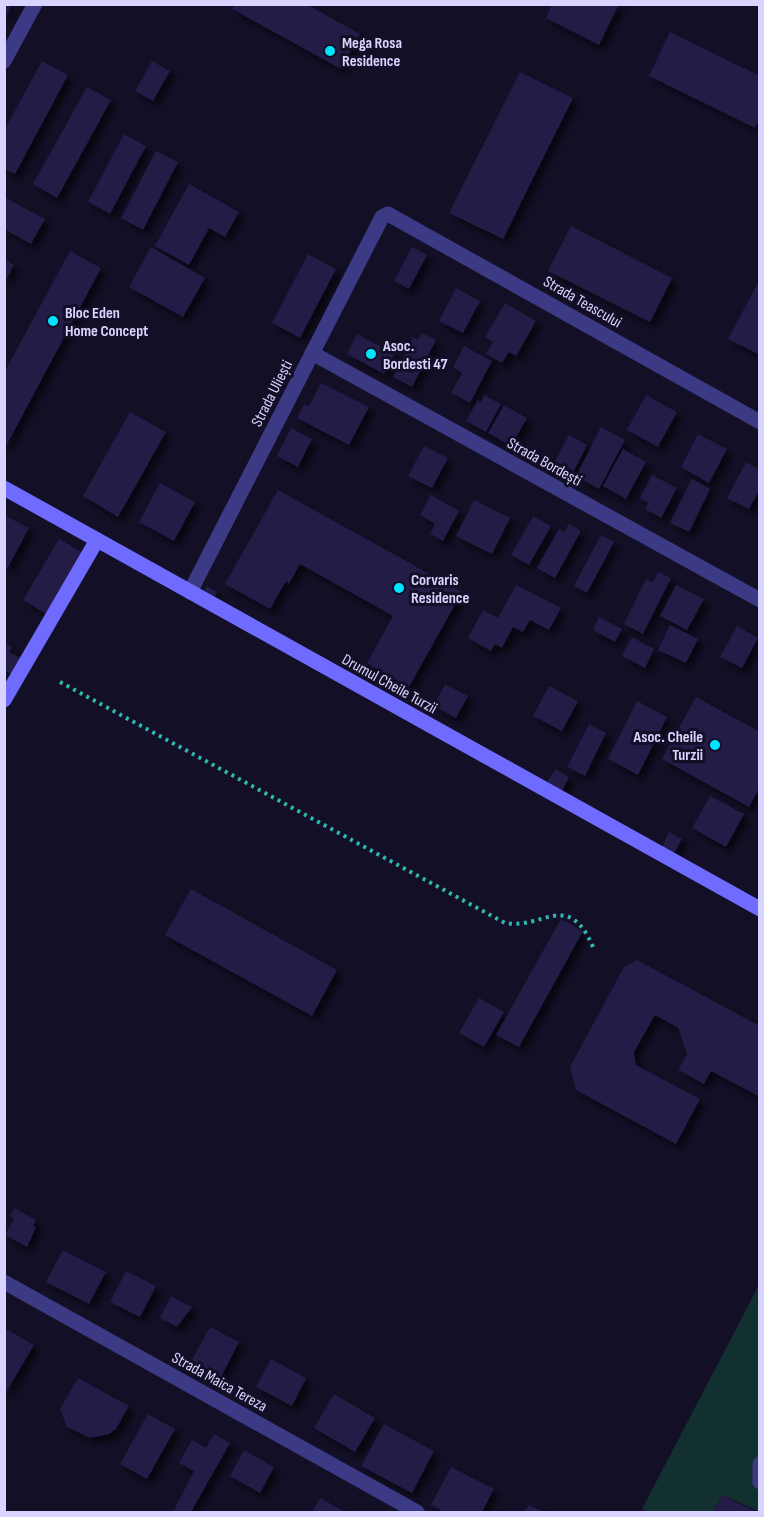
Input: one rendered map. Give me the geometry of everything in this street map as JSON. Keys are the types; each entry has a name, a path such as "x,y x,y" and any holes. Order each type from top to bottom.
{"street":[{"path":"4,61 35,4"},
{"name":"Strada Uliești","path":"190,591 382,217 388,214"},
{"name":"Strada Teascului","path":"388,214 759,422"},
{"name":"Strada Bordești","path":"312,352 759,600"},
{"name":"Drumul Cheile Turzii","path":"4,488 759,909"},
{"path":"4,700 97,540"},
{"name":"Strada Maica Tereza","path":"4,1282 417,1512"},
{"path":"759,1464 759,1482"}],"path":[{"path":"60,682 505,923 515,925 555,914 565,917 586,932 593,947"}],"green space":[{"path":"759,1285 759,1512 723,1495 713,1512 649,1512 642,1509"}],"building":[{"path":"4,4 12,4 4,20"},
{"name":"Mega Rosa Residence","path":"235,4 306,4 360,34 341,69 232,9"},
{"path":"552,4 619,4 599,45 546,18"},
{"path":"670,32 760,76 760,119 755,128 649,76"},
{"path":"42,61 68,75 15,174 4,169 4,131"},
{"path":"152,61 170,71 153,101 135,91"},
{"path":"520,72 573,98 503,239 449,213"},
{"path":"87,87 111,100 57,198 33,184"},
{"path":"124,134 146,146 110,214 88,202"},
{"path":"156,151 178,162 143,230 121,218"},
{"path":"189,184 239,212 225,237 209,228 189,265 155,246"},
{"path":"4,197 45,219 31,244 4,229"},
{"path":"571,226 672,278 650,322 548,271"},
{"path":"151,247 205,278 183,317 129,287"},
{"path":"412,247 427,255 409,289 394,281"},
{"name":"Bloc Eden Home Concept","path":"70,251 101,268 4,450 4,373"},
{"path":"308,254 336,269 300,338 272,323"},
{"path":"4,259 14,265 4,283"},
{"path":"760,279 760,355 728,339"},
{"path":"456,288 480,301 463,333 439,321"},
{"path":"505,303 536,321 516,356 509,352 502,363 486,354 493,342 485,337"},
{"path":"422,333 436,340 412,387 393,377 413,337 418,340"},
{"name":"Asoc. Bordesti 47","path":"357,334 394,354 384,374 347,354"},
{"path":"464,346 492,361 470,403 451,393 462,373 453,367"},
{"path":"321,383 369,407 349,445 297,418 304,404 309,407"},
{"path":"484,395 501,404 486,432 466,421 478,400 481,402"},
{"path":"646,395 677,412 658,447 627,430"},
{"path":"504,405 527,418 511,446 488,433"},
{"path":"130,412 166,432 118,517 83,496"},
{"path":"601,427 625,440 599,489 576,476"},
{"path":"291,428 312,439 298,467 277,456"},
{"path":"698,434 727,449 709,483 681,467"},
{"path":"569,435 587,445 574,471 555,461"},
{"path":"424,446 448,458 432,488 408,476"},
{"path":"623,449 646,462 626,499 603,486"},
{"path":"746,462 760,470 760,489 749,509 727,498"},
{"path":"652,475 677,488 661,518 645,509 648,503 640,498"},
{"path":"692,479 710,489 689,532 670,523"},
{"path":"160,483 195,502 174,541 139,522"},
{"name":"Corvaris Residence","path":"278,490 462,592 409,687 367,663 393,616 300,564 289,584 286,581 270,609 225,584"},
{"path":"431,495 459,511 443,541 430,534 435,524 420,515"},
{"path":"474,500 510,518 492,554 456,536"},
{"path":"4,515 29,528 7,569 4,568"},
{"path":"533,516 551,526 529,565 511,555"},
{"path":"569,524 581,531 555,578 537,568 559,529 564,532"},
{"path":"601,535 614,542 587,593 574,586"},
{"path":"59,539 82,552 46,614 23,600"},
{"path":"658,572 671,578 643,634 624,624 646,579 653,582"},
{"path":"516,585 561,608 549,630 530,620 523,632 513,627 502,648 495,644 491,651 468,638 483,610 498,618"},
{"path":"676,585 704,599 687,630 660,616"},
{"path":"207,586 217,592 214,598 204,592"},
{"path":"599,617 622,629 615,642 593,630"},
{"path":"670,625 698,639 686,663 658,650"},
{"path":"737,626 758,638 742,668 720,657"},
{"path":"632,637 654,649 645,668 622,656"},
{"path":"4,643 12,647 9,652 21,658 12,674 4,670"},
{"path":"445,684 468,696 456,718 434,706"},
{"path":"549,686 578,701 562,731 533,716"},
{"name":"Asoc. Cheile Turzii","path":"696,697 760,732 760,787 749,807 662,759"},
{"path":"637,701 667,717 638,775 608,759"},
{"path":"589,724 606,733 585,776 567,767"},
{"path":"555,769 569,777 562,791 547,783"},
{"path":"710,796 744,814 726,847 692,828"},
{"path":"669,832 682,839 673,855 661,849"},
{"path":"191,889 337,970 312,1016 165,935"},
{"path":"561,919 583,931 519,1047 496,1035"},
{"path":"637,960 760,1026 760,1097 711,1071 704,1084 678,1070 687,1054 678,1028 655,1015 634,1052 636,1065 700,1099 676,1144 576,1090 570,1067 624,967"},
{"path":"479,998 504,1012 484,1047 459,1033"},
{"path":"14,1208 36,1220 33,1226 36,1227 27,1247 5,1235 14,1218 10,1216"},
{"path":"63,1250 106,1272 89,1304 46,1282"},
{"path":"126,1271 156,1286 140,1317 110,1302"},
{"path":"171,1296 192,1307 177,1327 160,1318"},
{"path":"210,1327 239,1342 218,1383 188,1367"},
{"path":"4,1330 34,1345 4,1396"},
{"path":"271,1359 306,1378 292,1406 256,1387"},
{"path":"78,1378 129,1406 116,1429 109,1434 90,1438 67,1427 60,1409"},
{"path":"334,1394 375,1418 355,1452 314,1428"},
{"path":"148,1414 175,1429 147,1479 120,1464"},
{"path":"384,1424 434,1451 412,1493 361,1466"},
{"path":"214,1434 230,1443 191,1512 173,1512 194,1471 179,1463 192,1440 206,1448"},
{"path":"244,1450 274,1467 260,1493 230,1476"},
{"path":"451,1467 494,1489 482,1512 444,1512 431,1505"},
{"path":"723,1495 756,1512 713,1512"},
{"path":"320,1498 345,1512 312,1512"},
{"path":"529,1505 544,1512 524,1512"}],"place":[{"name":"Mega Rosa Residence","path":"330,51"},
{"name":"Bloc Eden Home Concept","path":"53,321"},
{"name":"Asoc. Bordesti 47","path":"371,354"},
{"name":"Corvaris Residence","path":"399,588"},
{"name":"Asoc. Cheile Turzii","path":"715,745"}]}
